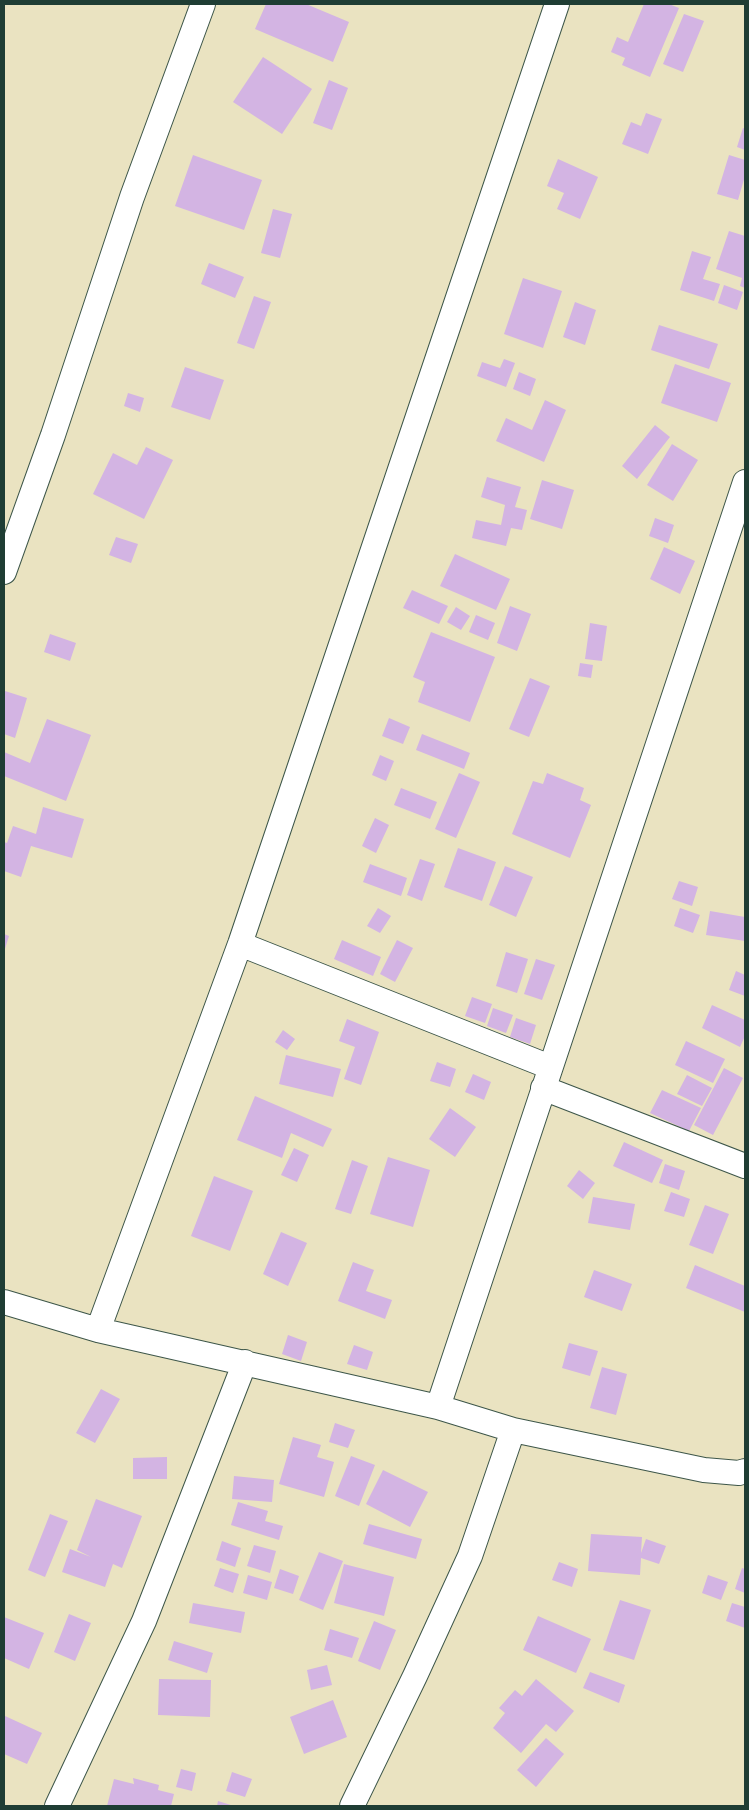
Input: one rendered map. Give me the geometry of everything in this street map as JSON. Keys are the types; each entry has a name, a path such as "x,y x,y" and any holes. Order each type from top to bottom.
{"street":[{"path":"4,572 53,435 132,197 204,4"},
{"path":"98,1330 240,944 557,4"},
{"path":"438,1408 745,482"},
{"path":"240,944 547,1077 745,1166"},
{"path":"4,1302 98,1330 245,1362 438,1408 512,1430 704,1470 739,1473 745,1471"},
{"path":"57,1806 144,1621 245,1362"},
{"path":"352,1806 470,1556 512,1430"}],"building":[{"path":"266,4 306,4 349,22 333,62 255,29"},
{"path":"644,4 669,4 679,8 650,77 622,65 625,58 611,52 617,37 628,42"},
{"path":"684,14 704,21 683,72 663,64"},
{"path":"263,57 312,89 282,134 233,102"},
{"path":"329,80 348,88 332,130 313,123"},
{"path":"646,113 662,119 648,154 622,144 631,122 641,126"},
{"path":"743,128 745,129 745,150 737,147"},
{"path":"193,155 262,180 244,230 175,206"},
{"path":"729,155 745,160 745,176 738,200 717,194"},
{"path":"558,159 598,177 580,219 557,209 564,193 547,186"},
{"path":"273,209 292,214 280,258 261,253"},
{"path":"729,231 745,236 745,288 740,286 742,278 716,269"},
{"path":"692,251 711,257 703,279 720,284 714,301 680,290"},
{"path":"209,263 244,277 235,298 201,284"},
{"path":"523,278 562,291 543,348 504,334"},
{"path":"724,285 743,292 737,310 718,303"},
{"path":"254,296 271,302 254,349 237,343"},
{"path":"575,302 596,310 585,345 563,337"},
{"path":"659,325 718,344 709,369 651,350"},
{"path":"504,359 515,363 506,387 477,376 482,362 500,368"},
{"path":"675,364 731,383 717,422 661,403"},
{"path":"185,367 224,380 210,420 171,407"},
{"path":"519,372 536,379 530,396 513,389"},
{"path":"128,393 144,398 140,412 124,406"},
{"path":"545,400 566,410 544,462 496,441 506,418 532,430"},
{"path":"655,425 670,437 637,479 622,466"},
{"path":"672,444 698,460 673,501 647,485"},
{"path":"146,447 173,460 144,519 93,494 113,453 137,465"},
{"path":"487,477 521,487 515,507 527,510 522,530 511,528 506,546 472,538 476,520 501,525 505,505 481,497"},
{"path":"542,480 574,490 562,529 530,519"},
{"path":"655,518 674,525 668,543 649,536"},
{"path":"116,537 138,544 131,563 109,555"},
{"path":"664,547 695,561 680,594 650,579"},
{"path":"455,554 510,579 496,610 440,586"},
{"path":"412,590 448,606 439,624 403,608"},
{"path":"510,606 531,614 517,651 497,643"},
{"path":"456,607 470,616 461,630 447,622"},
{"path":"476,615 495,623 488,640 469,632"},
{"path":"590,623 607,626 602,661 585,659"},
{"path":"431,632 495,657 470,722 418,702 425,682 413,677"},
{"path":"50,634 76,643 70,661 44,652"},
{"path":"580,663 593,665 591,678 578,676"},
{"path":"530,678 550,686 529,737 509,729"},
{"path":"5,691 27,698 15,738 4,734"},
{"path":"389,718 410,727 403,744 382,736"},
{"path":"47,719 91,735 66,801 4,776 4,752 30,763"},
{"path":"422,734 470,753 464,769 416,750"},
{"path":"380,755 394,761 386,781 372,775"},
{"path":"459,773 480,782 456,838 435,829"},
{"path":"547,773 584,788 580,800 591,805 570,858 512,834 533,781 543,784"},
{"path":"401,788 437,802 430,819 394,805"},
{"path":"43,807 84,819 72,858 31,846 21,877 4,871 4,842 7,843 13,826 36,834"},
{"path":"375,818 389,825 376,853 362,846"},
{"path":"458,848 496,862 482,901 444,887"},
{"path":"420,859 435,864 422,901 407,895"},
{"path":"370,864 407,878 401,896 363,882"},
{"path":"505,866 533,877 516,917 489,905"},
{"path":"679,881 698,887 692,906 672,899"},
{"path":"378,908 391,916 380,933 367,926"},
{"path":"680,908 700,915 693,933 674,926"},
{"path":"710,911 745,917 745,941 706,935"},
{"path":"4,934 9,936 4,952"},
{"path":"342,940 381,957 373,976 334,959"},
{"path":"397,940 413,948 395,982 380,974"},
{"path":"506,952 528,959 517,993 496,986"},
{"path":"536,959 555,965 542,1000 524,994"},
{"path":"736,971 745,975 745,996 729,990"},
{"path":"472,997 492,1004 485,1023 465,1016"},
{"path":"712,1005 745,1020 745,1036 740,1047 702,1028"},
{"path":"493,1008 513,1015 506,1033 487,1026"},
{"path":"516,1018 536,1025 530,1044 510,1037"},
{"path":"347,1019 379,1032 361,1085 344,1079 355,1047 339,1041"},
{"path":"283,1030 295,1039 287,1050 275,1042"},
{"path":"686,1041 725,1059 713,1083 675,1065"},
{"path":"286,1055 341,1069 333,1097 279,1084"},
{"path":"437,1062 456,1069 450,1087 430,1081"},
{"path":"724,1068 743,1078 713,1135 694,1125"},
{"path":"473,1074 491,1082 484,1100 465,1092"},
{"path":"687,1075 712,1088 702,1106 677,1094"},
{"path":"662,1090 701,1108 689,1131 650,1113"},
{"path":"255,1096 332,1129 323,1147 291,1133 282,1158 237,1140"},
{"path":"450,1108 476,1127 455,1157 429,1139"},
{"path":"624,1142 663,1160 652,1183 613,1166"},
{"path":"294,1148 309,1155 297,1182 281,1175"},
{"path":"388,1157 430,1170 413,1227 370,1214"},
{"path":"352,1160 368,1166 351,1214 335,1209"},
{"path":"665,1164 685,1171 679,1190 659,1183"},
{"path":"579,1170 595,1183 583,1199 567,1186"},
{"path":"214,1176 253,1191 230,1251 191,1236"},
{"path":"671,1192 690,1199 684,1217 664,1211"},
{"path":"593,1197 635,1204 630,1230 588,1223"},
{"path":"705,1205 729,1214 713,1254 689,1245"},
{"path":"281,1232 307,1243 288,1286 263,1274"},
{"path":"353,1262 374,1270 366,1291 392,1300 385,1319 338,1301"},
{"path":"695,1265 745,1286 745,1312 686,1288"},
{"path":"594,1270 632,1284 622,1311 584,1297"},
{"path":"288,1335 307,1342 301,1361 282,1354"},
{"path":"569,1343 598,1351 590,1376 562,1368"},
{"path":"354,1345 373,1352 367,1370 347,1364"},
{"path":"602,1367 627,1374 616,1415 590,1408"},
{"path":"101,1389 120,1399 95,1443 76,1433"},
{"path":"335,1423 355,1430 348,1448 329,1442"},
{"path":"293,1437 321,1445 317,1457 334,1462 324,1497 279,1484"},
{"path":"351,1456 375,1465 359,1506 335,1496"},
{"path":"167,1457 167,1479 133,1479 133,1458"},
{"path":"383,1470 428,1492 410,1527 366,1504"},
{"path":"234,1476 274,1480 272,1502 232,1499"},
{"path":"96,1499 142,1516 122,1568 113,1564 105,1587 62,1572 70,1549 91,1557 77,1550"},
{"path":"238,1502 268,1511 265,1521 283,1526 279,1540 231,1525"},
{"path":"50,1514 68,1521 45,1577 28,1570"},
{"path":"369,1524 422,1539 416,1559 363,1544"},
{"path":"591,1534 642,1537 641,1553 646,1539 666,1546 659,1564 641,1558 640,1575 588,1571"},
{"path":"222,1541 241,1548 235,1567 216,1560"},
{"path":"254,1545 276,1551 270,1573 247,1566"},
{"path":"319,1552 343,1561 323,1610 299,1600"},
{"path":"559,1562 578,1569 572,1587 552,1580"},
{"path":"344,1564 394,1577 384,1616 334,1603"},
{"path":"220,1568 239,1574 233,1593 214,1586"},
{"path":"742,1568 745,1569 745,1593 735,1589"},
{"path":"280,1569 299,1576 293,1594 274,1588"},
{"path":"248,1575 272,1582 267,1600 243,1593"},
{"path":"708,1575 728,1582 721,1600 702,1593"},
{"path":"620,1600 651,1610 634,1660 603,1650"},
{"path":"193,1603 245,1612 241,1633 189,1623"},
{"path":"732,1603 745,1607 745,1628 726,1621"},
{"path":"69,1614 91,1623 75,1661 54,1652"},
{"path":"538,1616 591,1639 576,1673 523,1650"},
{"path":"4,1617 44,1633 29,1669 4,1658"},
{"path":"374,1621 396,1630 380,1670 358,1661"},
{"path":"330,1629 359,1638 352,1658 324,1650"},
{"path":"174,1641 213,1653 207,1673 168,1660"},
{"path":"327,1665 332,1685 311,1690 307,1670"},
{"path":"590,1672 625,1685 619,1703 583,1688"},
{"path":"159,1679 211,1680 210,1717 158,1715"},
{"path":"536,1679 574,1711 556,1732 546,1724 521,1753 493,1728 505,1713 499,1708 515,1690 522,1696"},
{"path":"333,1700 347,1737 304,1754 290,1717"},
{"path":"5,1716 42,1733 27,1764 4,1754"},
{"path":"546,1738 564,1754 536,1787 517,1770"},
{"path":"181,1769 196,1773 192,1791 176,1787"},
{"path":"232,1772 252,1779 245,1797 226,1791"},
{"path":"133,1778 159,1785 158,1790 174,1794 171,1806 107,1806 114,1779 134,1784"},
{"path":"218,1801 234,1806 217,1806"}]}
